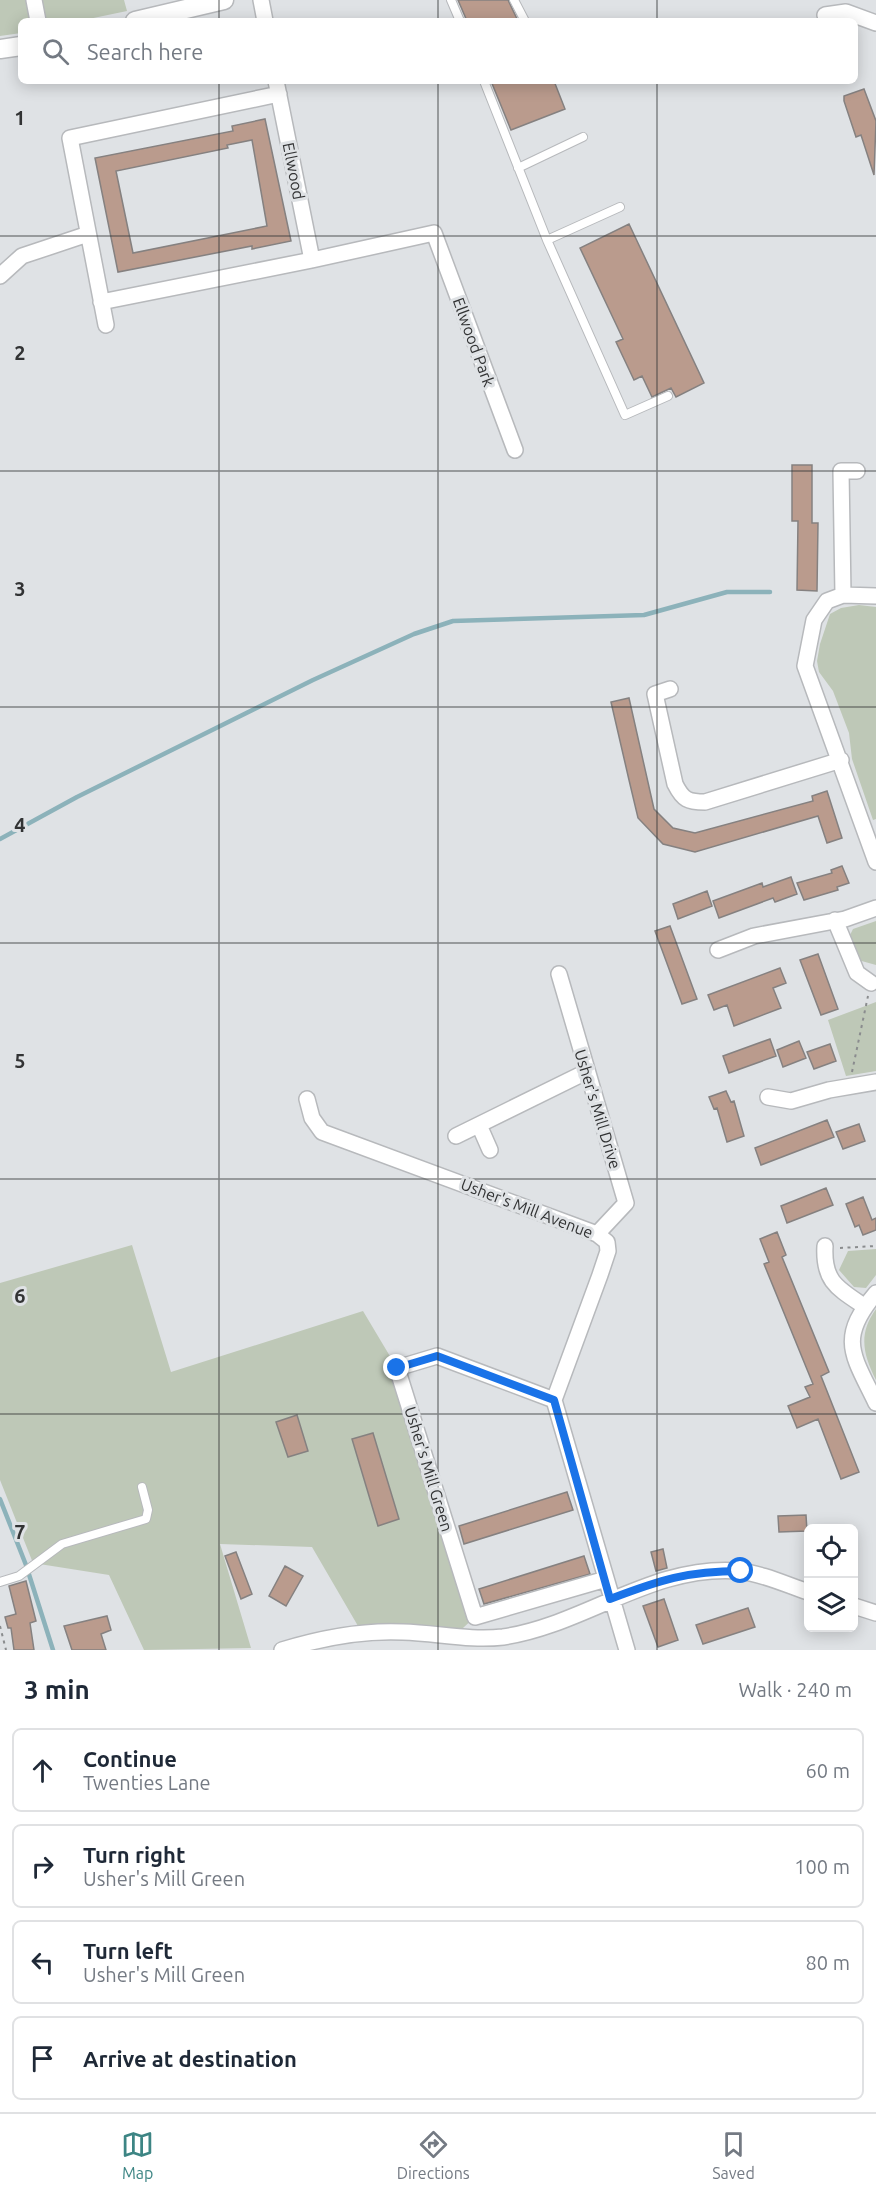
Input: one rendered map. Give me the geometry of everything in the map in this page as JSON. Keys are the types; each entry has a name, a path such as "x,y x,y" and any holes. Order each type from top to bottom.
{"street":[{"path":"33,0 37,18"},
{"path":"148,18 224,0"},
{"path":"261,0 264,18"},
{"path":"826,18 825,15 846,12 876,23"},
{"path":"0,49 18,46"},
{"path":"106,326 70,138 278,87"},
{"name":"Ellwood","path":"278,87 312,261"},
{"name":"Ellwood Park","path":"312,261 434,233 515,450"},
{"path":"0,276 22,256 88,234"},
{"path":"101,302 312,261"},
{"path":"843,595 840,471 857,471"},
{"path":"876,596 843,595 827,601 814,620 806,649 805,666 876,862"},
{"path":"670,689 655,694 675,784 681,797 690,802 705,802 840,760"},
{"path":"718,950 754,936 835,920 876,908"},
{"path":"835,920 856,973 872,983"},
{"name":"Usher's Mill Drive","path":"559,974 626,1203 597,1234"},
{"path":"456,1136 586,1072"},
{"path":"768,1097 791,1101 876,1082"},
{"name":"Usher's Mill Avenue","path":"307,1098 312,1118 322,1132 597,1234 608,1242 608,1251 554,1400"},
{"path":"480,1125 490,1150"},
{"path":"825,1246 824,1266 831,1280 864,1306"},
{"path":"876,1293 864,1306 853,1327 852,1346 857,1367 876,1403"},
{"name":"Usher's Mill Green","path":"554,1400 437,1356 397,1368 475,1617 606,1579"},
{"path":"554,1400 610,1599 627,1650"},
{"path":"282,1650 316,1640 357,1634 404,1632 452,1638 501,1637 538,1630 658,1580 701,1571 741,1571 804,1591"},
{"path":"858,1607 876,1613"}],"lane":[{"path":"451,0 459,18"},
{"path":"514,0 523,18"},
{"path":"485,84 547,240 625,415 668,396"},
{"path":"518,168 583,137"},
{"path":"547,240 620,207"},
{"path":"0,1582 19,1576 62,1544 146,1519 148,1510 141,1487"}],"path":[{"path":"848,1087 872,983"},
{"path":"825,1246 850,1249 876,1246"},
{"path":"0,1626 6,1650"}],"green space":[{"path":"0,0 124,0 127,11 93,18 18,18 18,33 0,36"},
{"path":"859,605 876,607 876,819 873,820 852,759 849,733 833,691 819,672 817,661 830,614 841,608"},
{"path":"876,921 876,965 858,960 848,939 853,929"},
{"path":"876,1002 876,1071 846,1076 828,1020"},
{"path":"132,1245 171,1372 363,1311 397,1368 475,1617 452,1638 400,1623 358,1626 312,1547 220,1544 251,1648 144,1650 109,1575 33,1563 0,1480 0,1283"},
{"path":"876,1249 876,1275 866,1288 854,1287 839,1270 848,1251"},
{"path":"876,1309 876,1380 864,1344 870,1318"}],"building":[{"path":"458,0 508,0 517,18 466,18"},
{"path":"492,84 555,84 565,109 511,130"},
{"path":"864,89 876,121 874,175 861,135 856,137 844,101 844,96"},
{"path":"265,119 291,241 252,249 252,246 118,272 95,158 233,131 232,126","holes":["252,140 267,226 133,253 116,171 228,148 227,145"]},
{"path":"629,224 704,383 676,397 671,388 652,397 642,376 634,380 616,342 623,339 580,248"},
{"path":"792,465 812,465 812,523 818,523 817,591 797,590 798,521 792,521"},
{"path":"629,698 654,809 673,828 695,833 813,801 812,796 827,791 842,838 827,843 818,816 695,852 663,844 638,818 629,780 611,702"},
{"path":"842,866 849,883 837,887 838,890 804,900 797,883 832,873 831,870"},
{"path":"791,877 797,894 775,902 773,898 719,918 713,901 762,883 763,887"},
{"path":"707,891 712,906 678,919 673,904"},
{"path":"670,926 697,999 682,1004 655,931"},
{"path":"818,954 838,1009 821,1015 800,960"},
{"path":"780,968 786,983 773,988 781,1008 734,1026 727,1005 714,1010 708,995"},
{"path":"770,1039 776,1056 729,1073 723,1056"},
{"path":"799,1041 806,1058 783,1067 777,1050"},
{"path":"830,1044 836,1061 814,1069 807,1052"},
{"path":"726,1091 731,1102 734,1101 744,1136 727,1142 717,1108 714,1109 709,1097"},
{"path":"827,1120 834,1137 761,1165 755,1148"},
{"path":"859,1124 865,1141 843,1149 836,1132"},
{"path":"826,1188 833,1205 787,1223 781,1206"},
{"path":"863,1197 872,1220 876,1218 876,1230 863,1235 859,1225 855,1227 846,1204"},
{"path":"777,1232 786,1255 782,1257 829,1372 821,1376 859,1472 841,1479 818,1419 797,1428 788,1406 810,1397 805,1387 813,1384 764,1264 769,1262 760,1239"},
{"path":"297,1415 308,1451 288,1457 276,1422"},
{"path":"373,1433 399,1519 378,1526 352,1439"},
{"path":"567,1492 573,1510 464,1544 459,1526"},
{"path":"806,1515 804,1531 779,1532 778,1516"},
{"path":"663,1549 667,1568 656,1571 651,1552"},
{"path":"236,1552 252,1594 241,1599 225,1556"},
{"path":"584,1556 590,1574 484,1604 479,1589"},
{"path":"285,1566 303,1576 286,1606 269,1596"},
{"path":"26,1581 36,1621 30,1623 34,1650 14,1650 11,1628 8,1628 5,1617 16,1614 9,1586"},
{"path":"664,1599 678,1640 658,1647 643,1606"},
{"path":"748,1608 755,1627 703,1644 696,1625"},
{"path":"107,1616 111,1630 101,1634 106,1650 72,1650 64,1626"}],"waterway":[{"path":"0,839 77,797 313,680 414,634 453,621 644,615 727,592 770,592"},
{"path":"0,1499 26,1565 53,1650"}],"route":[{"path":"397,1368 437,1356 554,1400 610,1599 658,1580 701,1571 741,1571"}]}
